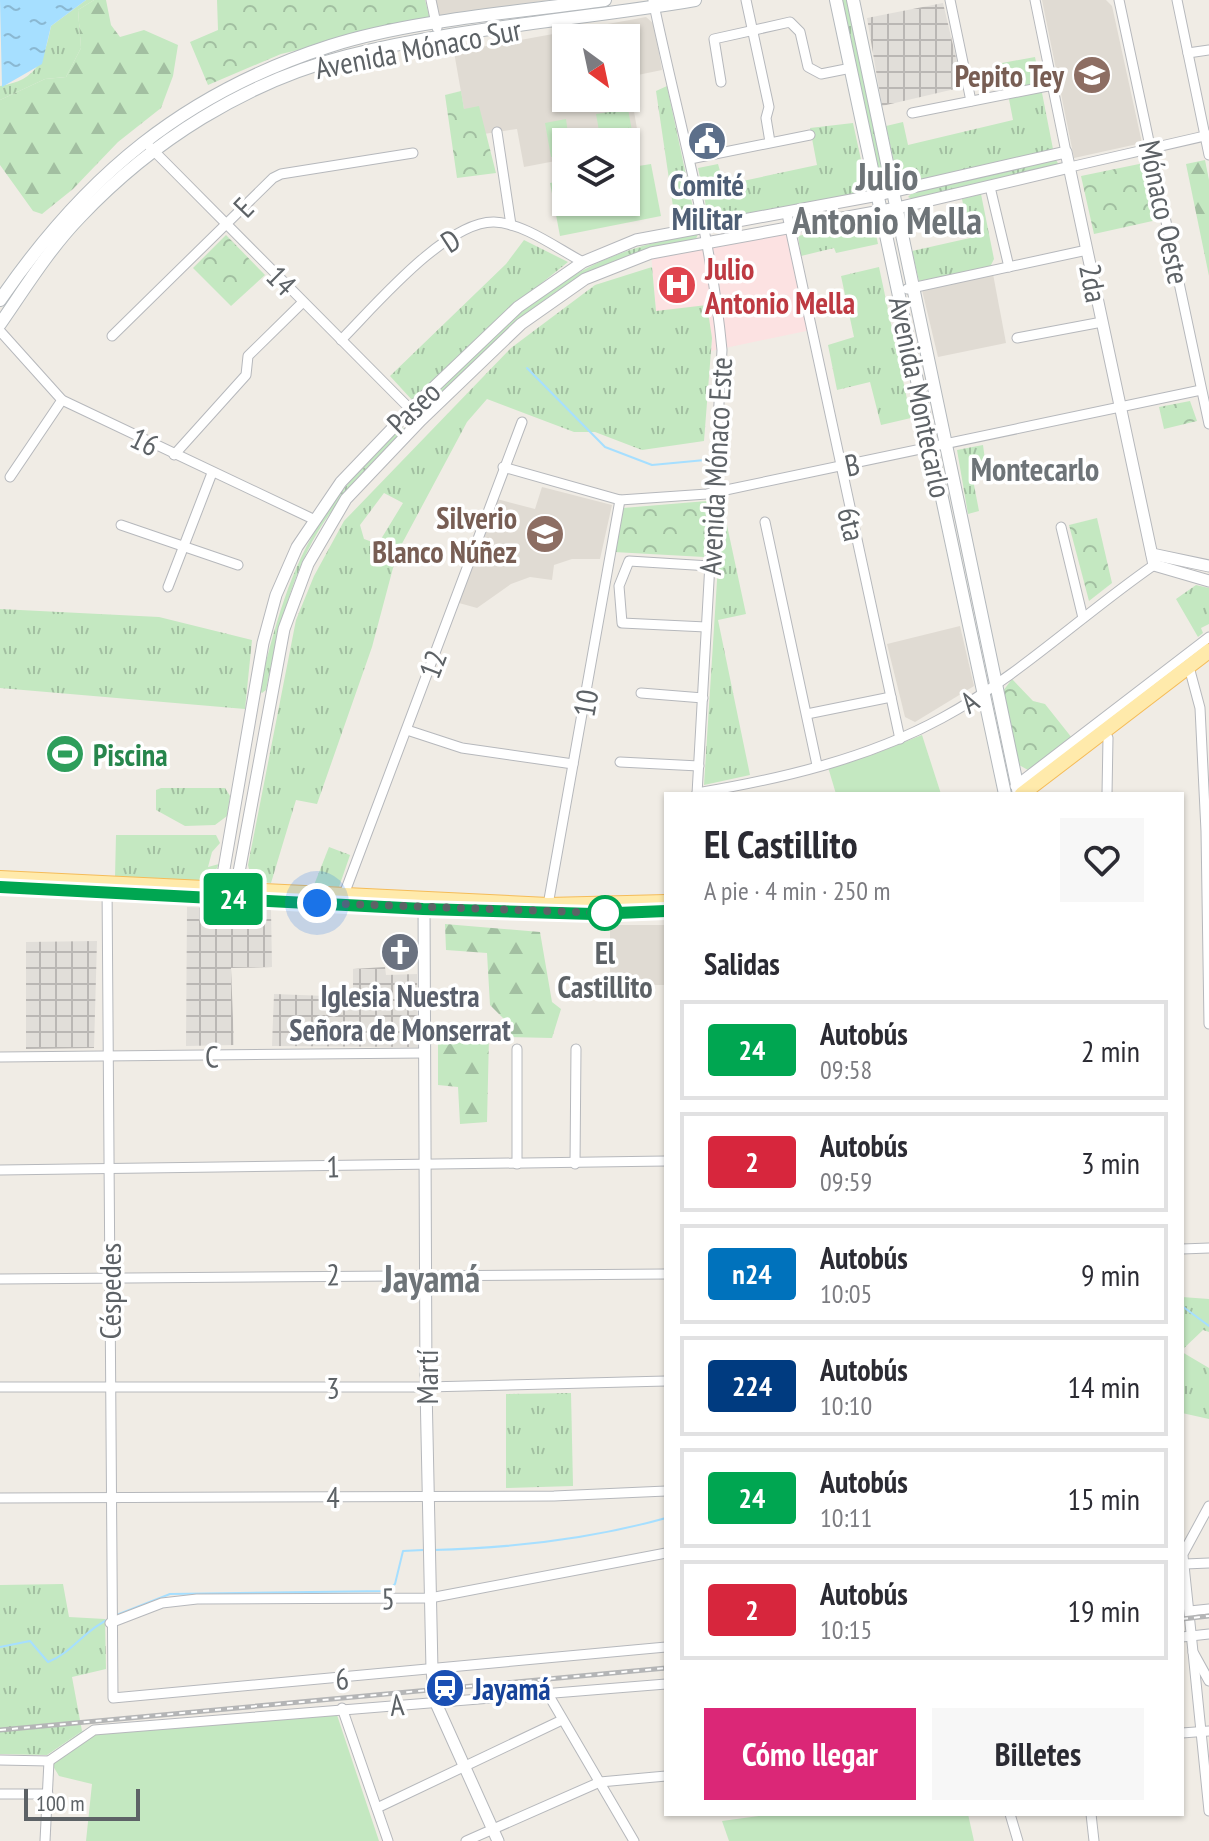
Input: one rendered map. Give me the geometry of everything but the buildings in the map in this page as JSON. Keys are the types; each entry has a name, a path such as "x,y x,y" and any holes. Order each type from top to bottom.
{"main road":[{"name":"Avenida Mónaco Sur","path":"0,300 63,217 144,139 232,86 331,46 436,24 605,0"},
{"name":"Avenida Mónaco Sur","path":"0,324 41,264 79,218 153,150 241,96 335,60 439,38 654,3 695,0"},
{"name":"Avenida Montecarlo","path":"836,0 878,195 906,290"},
{"name":"Avenida Montecarlo","path":"853,0 894,192 906,290 984,692 1011,792"},
{"path":"331,46 335,60"},
{"name":"Avenida Montecarlo","path":"937,445 995,683 1011,792"},
{"path":"1037,792 1190,670 1209,651"},
{"path":"1190,670 1209,660"},
{"path":"1011,792 1106,735"},
{"path":"0,878 106,888"},
{"path":"0,887 106,888 593,914 664,911"},
{"path":"424,905 664,902"}],"street":[{"path":"431,0 439,38"},
{"path":"746,0 769,107 766,118 770,142"},
{"path":"950,0 971,101"},
{"name":"2da","path":"1035,0 1153,559"},
{"name":"Mónaco Oeste","path":"1119,0 1209,424"},
{"path":"1177,0 1209,155"},
{"name":"Avenida Mónaco Este","path":"654,3 690,159 722,350 697,792"},
{"path":"721,82 714,39 790,22 800,32 808,67 821,74 851,68"},
{"path":"1188,53 1209,50"},
{"path":"912,113 1053,85"},
{"path":"497,132 511,225 583,262"},
{"path":"690,159 810,135"},
{"path":"1070,167 1207,136"},
{"name":"14","path":"144,139 421,420"},
{"name":"Paseo","path":"227,894 251,703 276,595 313,519 341,482 410,410 518,307 583,262 636,240 787,214 1066,152"},
{"name":"E","path":"112,336 262,188 281,174 413,153"},
{"name":"Paseo","path":"227,894 284,629 308,564 326,527 346,499 421,420 521,324 585,279 651,253 790,230 1070,167"},
{"path":"990,187 1009,267"},
{"name":"6ta","path":"787,214 839,467 900,739"},
{"name":"D","path":"341,340 441,244 469,228 492,222 511,225"},
{"path":"906,290 1087,250"},
{"path":"174,455 246,375 248,356 303,302"},
{"path":"1017,338 1102,322"},
{"name":"16","path":"0,331 62,400 313,519"},
{"name":"B","path":"503,467 620,500 714,493 1201,390"},
{"path":"10,477 62,400"},
{"name":"12","path":"342,900 522,422"},
{"path":"168,587 212,473"},
{"name":"10","path":"548,905 620,500"},
{"path":"765,522 817,765"},
{"path":"121,525 238,565"},
{"path":"1061,527 1083,618"},
{"path":"1153,559 1209,566"},
{"path":"1153,559 1209,581"},
{"name":"A","path":"703,792 755,783 900,739 984,692 1083,618 1153,559"},
{"path":"706,627 622,623 619,586 629,561 710,566"},
{"path":"605,591 619,586"},
{"path":"1011,792 1209,637"},
{"path":"1190,670 1200,708 1208,831 1209,1024"},
{"path":"641,693 703,698"},
{"path":"807,714 891,697"},
{"path":"251,703 269,705"},
{"path":"407,730 462,748 573,764"},
{"path":"1106,735 1107,792"},
{"path":"620,762 699,766"},
{"name":"Céspedes","path":"106,888 105,1057 109,1170 109,1497 113,1698"},
{"name":"Martí","path":"424,905 426,1387 432,1670 435,1701 498,1841"},
{"path":"517,1049 517,1164"},
{"path":"575,1164 576,1049"},
{"name":"C","path":"0,1057 425,1053"},
{"name":"1","path":"0,1170 664,1161"},
{"path":"1184,1249 1209,1248"},
{"name":"2","path":"0,1279 426,1273 664,1274"},
{"name":"3","path":"0,1387 426,1387 664,1381"},
{"name":"4","path":"0,1498 664,1491"},
{"path":"1184,1548 1209,1506"},
{"name":"5","path":"110,1619 162,1603 197,1599 430,1598 664,1553"},
{"path":"1184,1557 1190,1611 1186,1636 1209,1681"},
{"path":"1185,1564 1209,1563"},
{"path":"1190,1611 1209,1609"},
{"path":"1186,1636 1209,1634"},
{"name":"6","path":"113,1698 664,1647"},
{"path":"1193,1652 1205,1732 1209,1811"},
{"name":"A","path":"49,1761 94,1730 664,1684"},
{"path":"548,1694 634,1841"},
{"path":"342,1708 388,1841"},
{"path":"377,1808 562,1720"},
{"path":"1184,1733 1205,1732"},
{"path":"0,1760 49,1761 45,1841"},
{"path":"466,1841 600,1782 664,1776"},
{"path":"0,1794 48,1794"},
{"path":"1011,1816 1018,1841"},
{"path":"1091,1816 1094,1841"}],"shaded area":[{"path":"436,0 549,0 440,17"},
{"name":"Pepito Tey","path":"1042,0 1106,0 1112,6 1142,143 1074,158"},
{"path":"943,3 962,83 959,88 882,106 867,18"},
{"path":"646,17 654,24 662,70 640,75 640,24 608,24"},
{"path":"552,34 552,112 634,112 637,128 552,128 552,162 524,167 517,129 484,134 464,109 454,52"},
{"path":"790,230 811,330 711,351 712,338 656,311 651,253"},
{"path":"993,274 1006,343 938,357 922,290"},
{"name":"Silverio Blanco Núñez","path":"542,487 612,505 600,559 572,559 554,565 552,580 530,577 511,584 477,608 459,603 497,499 535,509"},
{"path":"960,626 974,686 915,722 905,717 887,644"},
{"path":"187,907 271,910 272,967 231,968 234,1045 186,1046"},
{"path":"610,925 664,925 664,985 610,985"},
{"path":"97,941 94,1048 26,1049 26,942"},
{"path":"385,967 386,975 417,974 418,1047 272,1046 274,994 353,997 353,969"}],"green space":[{"path":"86,0 94,0 78,10 81,48 66,77 45,79 0,100 0,86 23,79 37,66 51,26"},
{"path":"94,0 106,0 111,25 120,37 144,30 178,45 173,76 161,108 118,142 73,189 42,214 33,211 0,165 0,100 45,79 66,77 81,48 78,10"},
{"path":"217,0 425,0 430,19 281,54 208,85 190,42 218,30"},
{"path":"841,0 847,0 886,189 882,188"},
{"path":"1035,57 1053,149 899,185 886,126 903,122 908,145 1013,120 1002,63"},
{"path":"667,86 693,208 675,220 656,91"},
{"path":"461,91 464,109 479,106 496,173 457,178 445,95"},
{"path":"629,112 631,128 598,128 596,114"},
{"path":"566,119 567,128 552,128 551,157 545,123"},
{"path":"853,123 868,192 709,221 698,168 718,164 724,185 817,165 810,128"},
{"path":"1056,160 1059,165 912,199 908,197 912,193"},
{"path":"1205,160 1209,180 1209,276 1186,164"},
{"path":"1144,163 1157,220 1094,234 1081,176"},
{"path":"651,164 661,216 560,236 556,216 640,216 640,166"},
{"path":"981,194 994,259 990,267 919,281 912,251 970,238 962,199"},
{"path":"873,220 878,244 836,253 834,248 801,256 798,236"},
{"path":"698,234 696,239 665,245 610,263 562,288 516,324 451,388 426,407 425,403 487,342 546,293 612,256 652,243"},
{"path":"226,235 265,275 231,306 193,268"},
{"path":"524,240 568,262 523,298 412,400 390,376 506,264"},
{"path":"652,267 656,311 707,305 712,338 704,441 642,450 595,432 574,432 487,399 467,422 397,553 372,647 317,804 296,800 271,883 256,878 248,865 296,620 314,576 344,521 511,348 595,285","holes":["384,493 403,503 378,544 364,539 360,525"]},
{"path":"879,267 911,418 881,425 870,382 837,390 828,345 854,337 841,276"},
{"path":"1190,401 1197,421 1164,429 1159,407"},
{"path":"401,426 405,430 342,498 313,541 294,582 266,690 262,693 259,690 281,610 307,546 344,488"},
{"path":"983,445 985,460 970,464 979,511 968,514 957,450"},
{"path":"707,501 704,557 614,552 623,508"},
{"path":"722,502 746,614 718,620 750,775 704,785"},
{"path":"1097,518 1112,583 1089,601 1069,525"},
{"path":"1196,585 1209,588 1209,624 1201,628 1203,633 1198,637 1176,599"},
{"path":"0,609 159,617 252,640 245,709 0,688"},
{"path":"1012,679 1033,701 1045,704 1072,738 1028,770 1019,765 1003,691"},
{"path":"922,735 940,792 835,792 828,767 872,755"},
{"path":"225,788 230,796 227,816 215,825 185,826 156,810 156,790"},
{"path":"116,835 216,835 220,843 212,852 208,867 219,864 210,881 203,882 115,877"},
{"path":"329,847 350,855 339,887 314,885"},
{"path":"445,924 540,932 552,1002 561,1009 552,1038 508,1037 508,1023 490,1005 487,953 446,950"},
{"path":"438,1035 489,1037 487,1122 460,1124 458,1087 438,1085"},
{"path":"1184,1297 1209,1299 1209,1332 1203,1330 1184,1348"},
{"path":"1184,1353 1209,1368 1209,1419 1184,1413"},
{"path":"571,1393 573,1486 506,1488 506,1394"},
{"path":"63,1584 69,1617 105,1619 106,1669 72,1677 82,1731 47,1755 0,1754 0,1585"},
{"path":"335,1709 379,1841 86,1841 92,1784 59,1776 47,1756 82,1731"},
{"path":"758,1816 968,1816 974,1841 729,1841 722,1821"}],"water":[{"path":"0,0 86,0 51,26 42,64 2,87"}],"waterway":[{"path":"527,368 605,447 652,465 705,460"},
{"path":"1184,1307 1209,1326"},
{"path":"433,1550 551,1541 609,1532 664,1518"},
{"path":"114,1616 170,1594 387,1591 395,1584 403,1551 423,1550"},
{"path":"0,1647 30,1641 48,1662 109,1619"}],"railway":[{"path":"1184,1619 1209,1616"},
{"path":"0,1730 664,1668"}],"bus line":[{"name":"24","path":"0,887 423,909 593,914 664,911"}],"place":[{"name":"Pepito Tey","path":"1092,75"},
{"name":"Comité Militar","path":"707,141"},
{"name":"Julio Antonio Mella","path":"677,285"},
{"name":"Silverio Blanco Núñez","path":"545,534"},
{"name":"Piscina","path":"65,754"},
{"name":"El Castillito","path":"605,913"},
{"name":"Iglesia Nuestra Señora de Monserrat","path":"400,952"},
{"name":"Jayamá","path":"445,1688"}],"district":[{"name":"Julio Antonio Mella","path":"887,197"},
{"name":"Montecarlo","path":"1035,469"},
{"name":"Jayamá","path":"431,1277"}],"route":[{"path":"317,903 605,913"}]}
